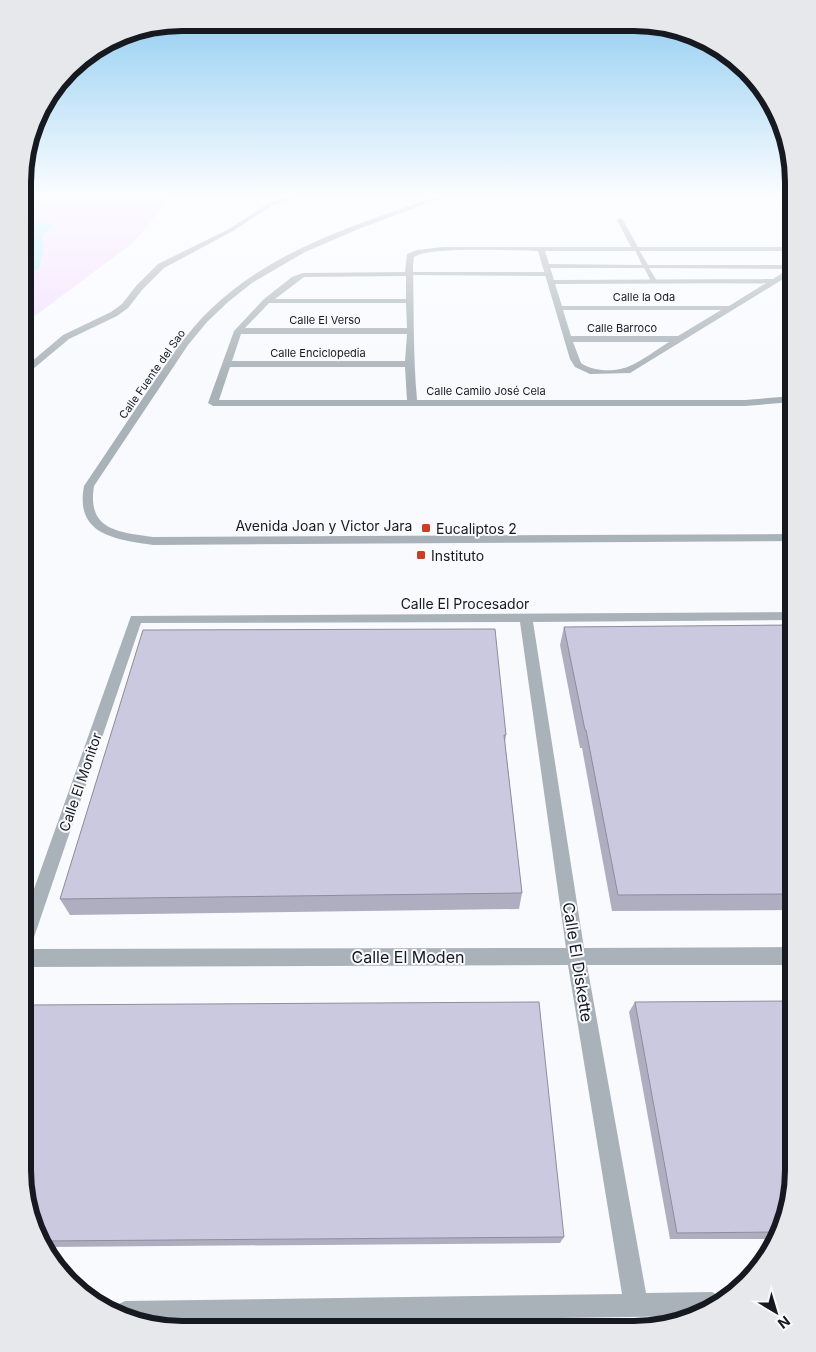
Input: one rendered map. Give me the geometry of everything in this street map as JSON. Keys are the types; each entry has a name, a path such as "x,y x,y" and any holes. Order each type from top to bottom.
{"street":[{"path":"31,366 66,337 114,314 125,306 139,288 161,266 176,258"},
{"name":"Calle Fuente del Sao","path":"97,525 87,508 89,486 178,352 202,322 224,301 254,277 289,258"},
{"path":"410,258 409,301 411,331 409,364 412,403"},
{"path":"544,258 567,339 577,366 583,370 627,371 785,274"},
{"path":"641,258 654,281"},
{"path":"548,274 646,267 785,268"},
{"path":"227,364 238,331 267,301 295,279 304,275 548,274 654,281 774,281"},
{"path":"267,301 409,301"},
{"name":"Calle la Oda","path":"558,308 729,308"},
{"name":"Calle El Verso","path":"238,331 411,331"},
{"name":"Calle Barroco","path":"567,339 678,339"},
{"name":"Calle Enciclopedia","path":"227,364 409,364"},
{"name":"Calle Camilo José Cela","path":"227,364 213,403 785,399"},
{"name":"Calle Camilo José Cela","path":"759,401 785,394"},
{"name":"Avenida Joan y Victor Jara","path":"97,525 122,537 153,541 785,538"},
{"name":"Calle El Procesador","path":"136,619 785,616"},
{"name":"Calle El Diskette","path":"526,617 576,956 636,1305"},
{"name":"Calle El Monitor","path":"31,922 136,619"},
{"name":"Calle El Moden","path":"31,958 784,956"},
{"path":"134,1313 702,1304"}],"shaded area":[{"path":"31,258 112,258 31,319"}],"water":[{"path":"31,258 41,258 39,268 31,273"}],"building":[{"path":"785,625 784,894 618,895 564,627"},
{"path":"495,629 506,735 504,735 522,893 60,899 143,630"},
{"path":"784,1001 784,1180 782,1199 771,1232 677,1233 635,1002"},
{"path":"539,1002 564,1237 49,1241 36,1209 31,1170 31,1005"}],"place":[{"name":"Eucaliptos 2","path":"426,528"},
{"name":"Instituto","path":"421,555"}]}
